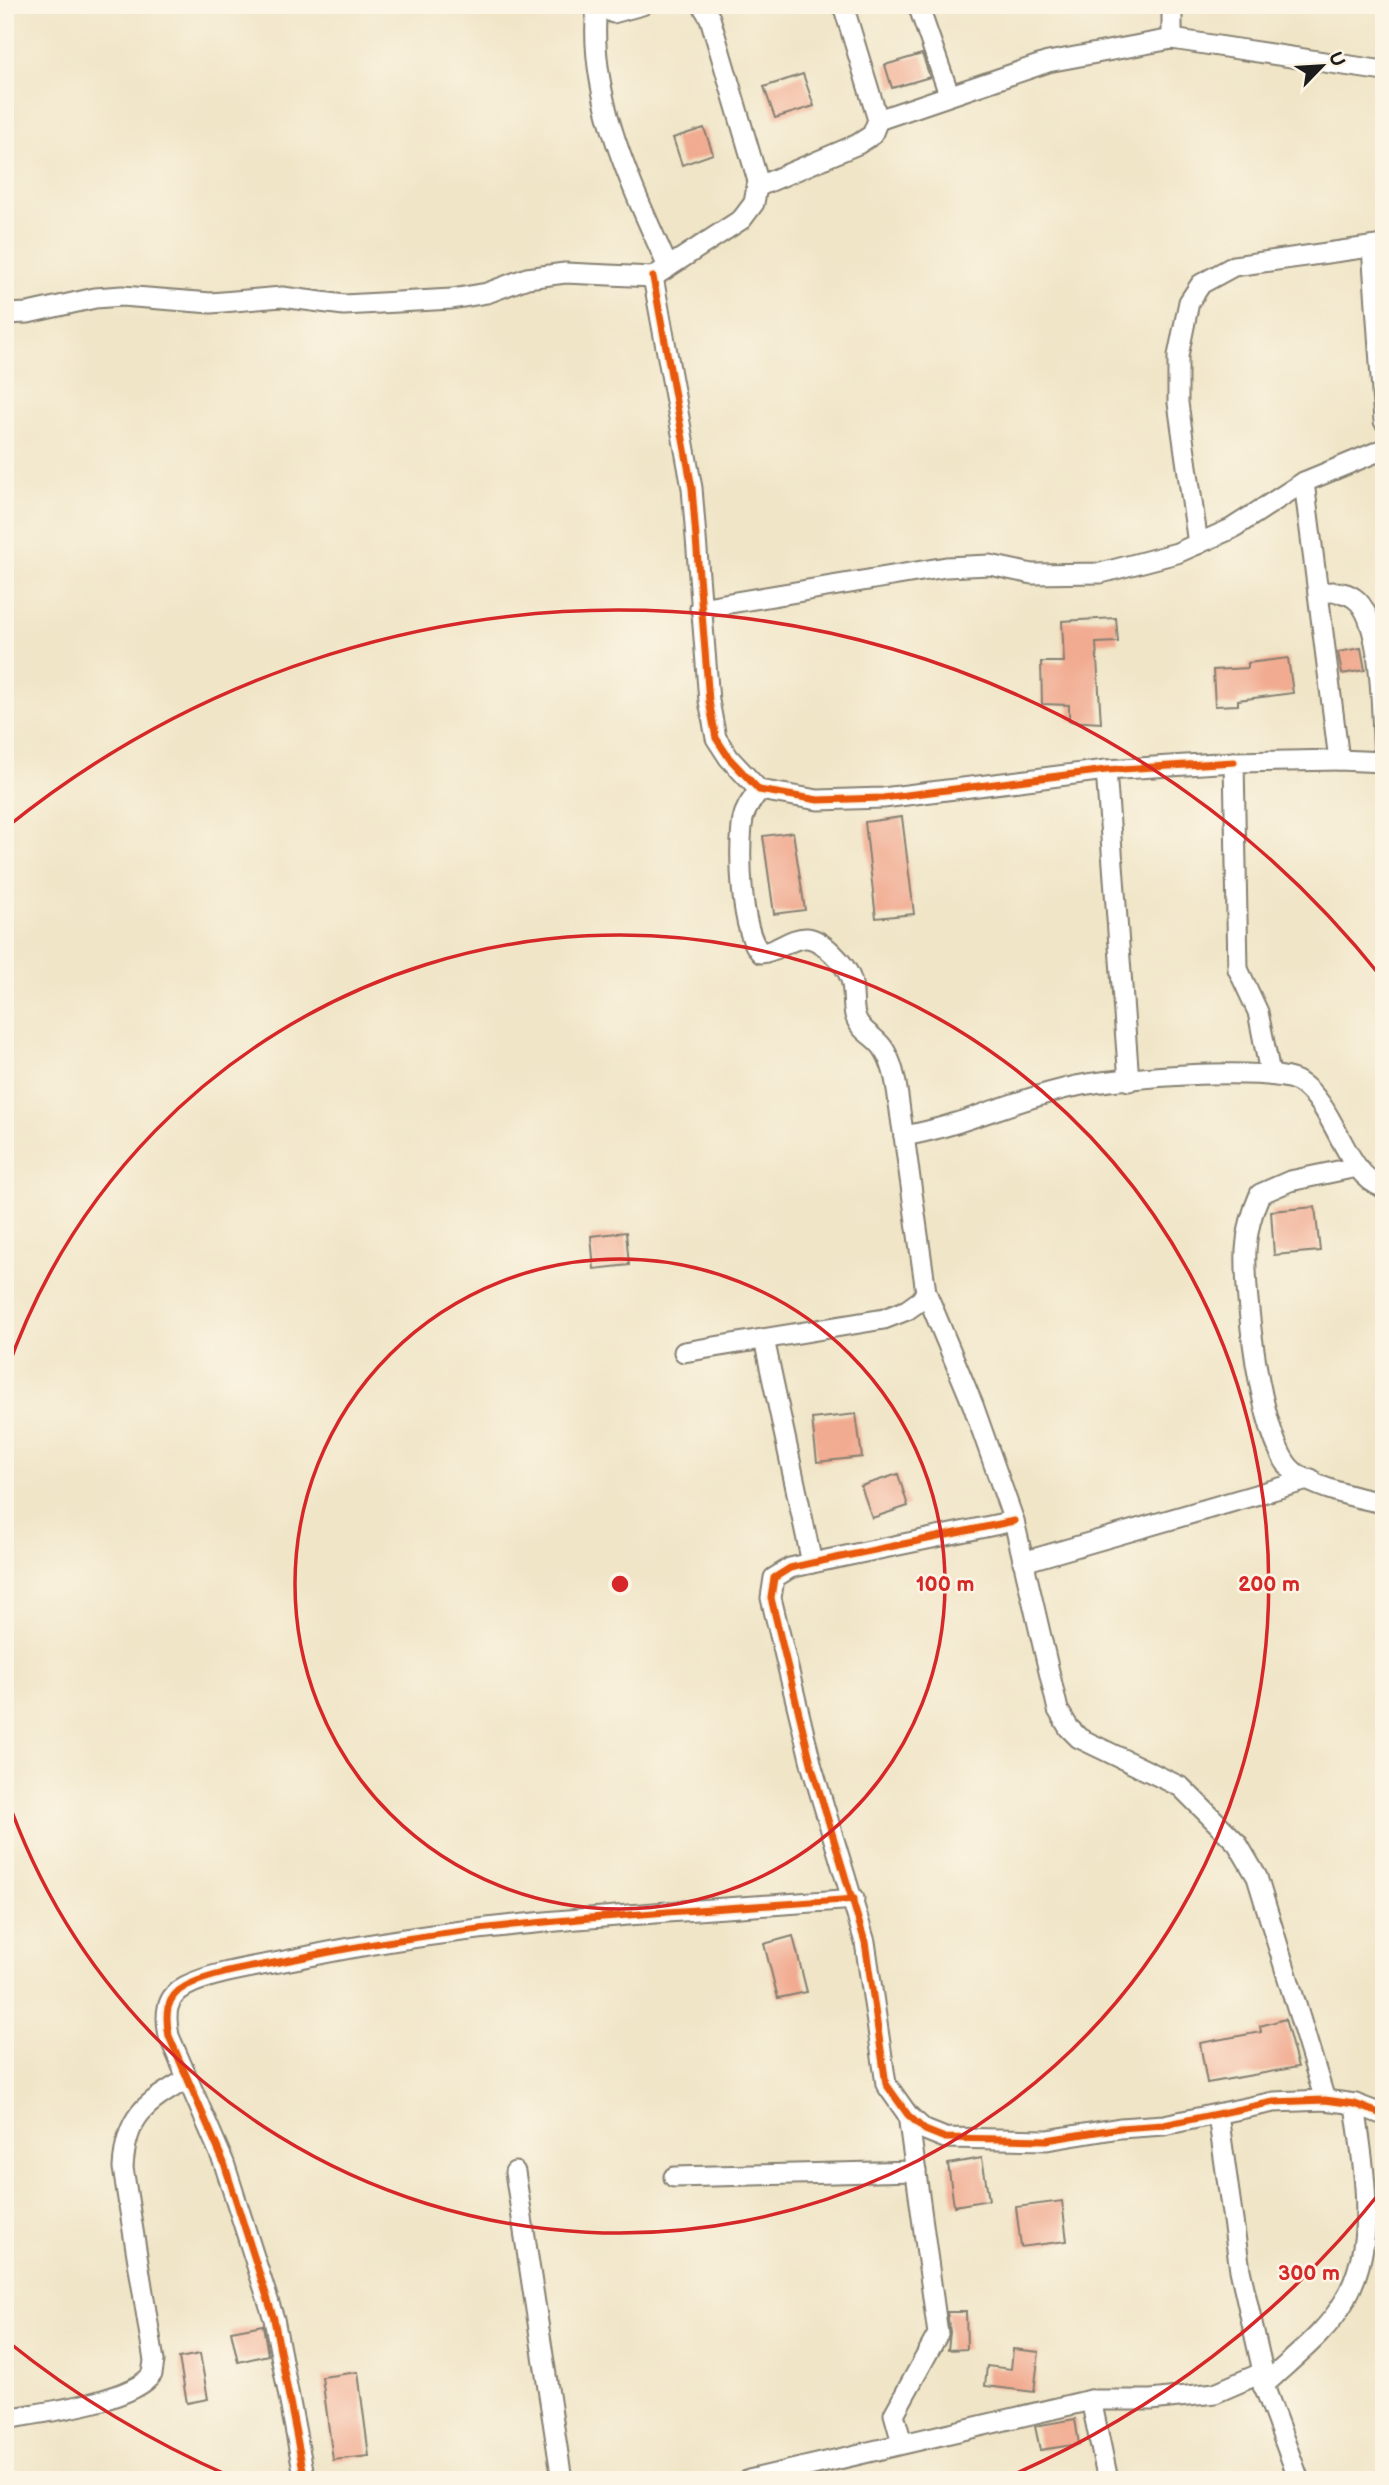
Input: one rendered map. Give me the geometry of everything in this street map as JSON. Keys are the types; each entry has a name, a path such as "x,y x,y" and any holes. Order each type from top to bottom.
{"street":[{"path":"642,5 613,13 598,5 594,29 600,79 613,130 660,272 692,488 700,608 709,701 716,738 729,758 759,790 818,800 884,798 1106,769 1234,762 1384,762"},
{"path":"5,314 28,313 95,298 122,296 211,303 282,297 344,305 452,299 487,292 527,278 565,273 660,272 742,219 754,203 758,181 710,18 702,5"},
{"path":"757,187 858,144 872,135 878,120 843,5"},
{"path":"918,5 949,94"},
{"path":"1172,5 1172,39"},
{"path":"878,120 1048,62 1172,39 1384,71"},
{"path":"1198,544 1178,403 1178,356 1189,302 1201,284 1234,266 1378,246 1384,421"},
{"path":"700,608 946,567 990,565 1032,574 1101,573 1177,553 1198,544 1231,529 1304,482 1384,449"},
{"path":"1304,482 1339,760"},
{"path":"1318,593 1341,592 1355,598 1365,609 1375,640 1384,755"},
{"path":"1234,762 1238,969 1258,1012 1269,1073"},
{"path":"1106,769 1129,1081"},
{"path":"759,790 743,818 744,905 747,929 753,945 761,953 807,938 817,941 851,978 855,1015 862,1029 884,1048 890,1061 904,1136 926,1292 973,1405 1014,1521 1058,1710 1079,1738 1181,1787 1223,1825 1257,1877 1325,2100"},
{"path":"904,1136 935,1130 1073,1086 1205,1074 1269,1073 1299,1082 1325,1108 1357,1167 1373,1184 1384,1188"},
{"path":"1357,1167 1269,1188 1260,1194 1252,1212 1248,1238 1248,1289 1261,1395 1281,1454 1291,1469 1346,1496 1384,1503"},
{"path":"684,1352 884,1319 921,1300 926,1292"},
{"path":"764,1339 812,1563"},
{"path":"1023,1562 1311,1479"},
{"path":"1014,1521 790,1568 774,1578 771,1598 812,1767 854,1899 872,1975 886,2084 908,2115 925,2130 945,2138 1046,2140 1217,2115 1274,2102 1325,2100 1355,2104 1384,2115"},
{"path":"305,2480 275,2319 224,2162 169,2036 166,2017 169,2001 186,1986 236,1972 383,1940 648,1914 854,1899"},
{"path":"5,2419 94,2403 142,2384 152,2374 154,2361 123,2168 124,2143 134,2119 148,2102 187,2078"},
{"path":"749,2480 1091,2400 1150,2399 1215,2393 1261,2380 1320,2333 1345,2300 1360,2261 1367,2198 1355,2104"},
{"path":"902,2443 894,2414 938,2334 908,2115"},
{"path":"1217,2115 1240,2270 1262,2367 1261,2380 1299,2480"},
{"path":"674,2177 916,2171"},
{"path":"515,2172 562,2480"},
{"path":"1091,2400 1108,2480"}],"building":[{"path":"922,54 930,77 892,88 885,65"},
{"path":"803,74 814,106 775,118 764,87"},
{"path":"704,128 713,154 682,165 673,138"},
{"path":"1116,618 1118,642 1096,643 1101,723 1069,721 1069,705 1042,704 1041,662 1064,662 1062,621"},
{"path":"1361,648 1365,670 1342,674 1338,652"},
{"path":"1288,658 1293,693 1238,700 1238,705 1215,706 1213,670 1248,668 1248,663"},
{"path":"902,817 914,914 876,918 865,822"},
{"path":"793,832 805,910 774,914 763,836"},
{"path":"1315,1207 1320,1251 1274,1255 1271,1211"},
{"path":"626,1232 629,1265 594,1269 591,1236"},
{"path":"856,1414 862,1457 817,1462 812,1419"},
{"path":"898,1474 908,1506 872,1518 861,1486"},
{"path":"793,1936 807,1992 778,1998 764,1944"},
{"path":"1285,2019 1298,2067 1207,2083 1200,2043 1261,2032 1260,2026"},
{"path":"982,2158 989,2200 954,2206 948,2164"},
{"path":"1062,2201 1067,2241 1021,2247 1016,2207"},
{"path":"947,2312 966,2312 967,2349 948,2350 950,2332"},
{"path":"263,2325 268,2355 238,2362 231,2331"},
{"path":"1013,2349 1039,2352 1034,2392 985,2386 987,2366 1011,2369"},
{"path":"200,2354 208,2399 187,2403 179,2358"},
{"path":"358,2372 369,2456 333,2460 322,2377"},
{"path":"1075,2419 1079,2444 1040,2450 1035,2426"}],"cycle path":[{"path":"653,277 692,488 709,701 716,738 729,758 759,790 818,800 883,798 1106,770 1234,762"},
{"path":"1014,1521 790,1568 774,1578 771,1598 812,1767 865,1942 886,2084 908,2115 925,2130 945,2138 1047,2140 1120,2128 1164,2125 1274,2102 1325,2100 1355,2104 1384,2115"},
{"path":"305,2480 274,2319 224,2163 169,2036 168,2007 179,1990 226,1972 437,1934 576,1919 854,1899"}]}
